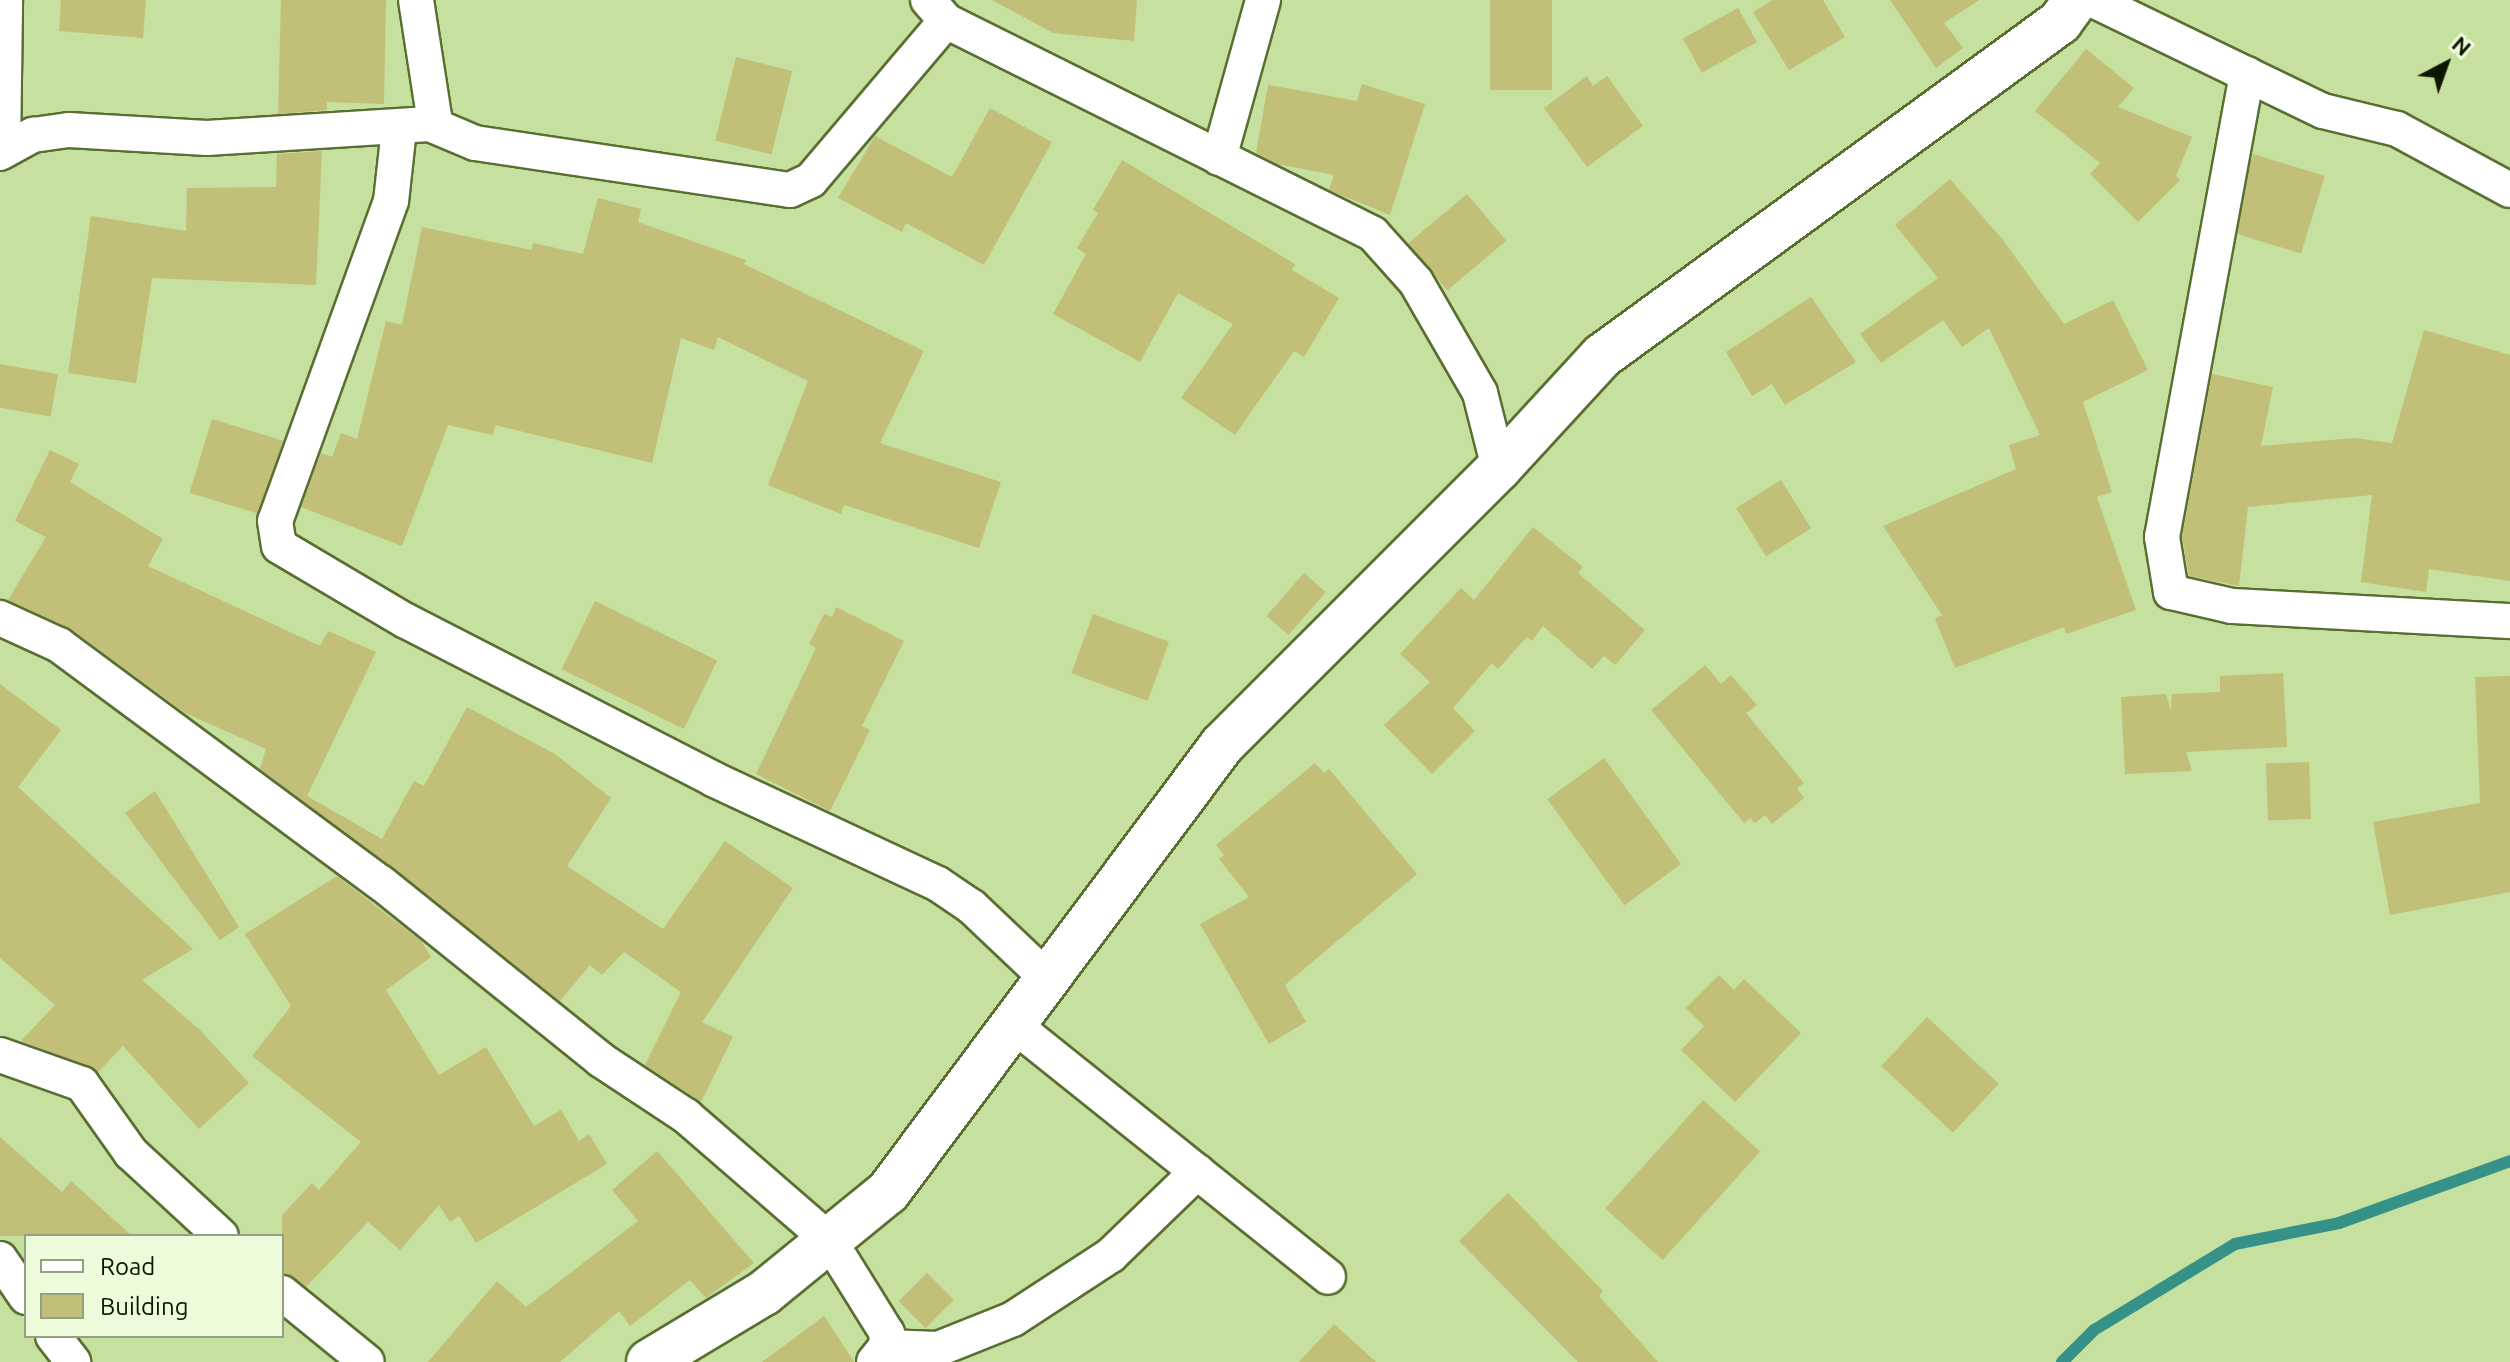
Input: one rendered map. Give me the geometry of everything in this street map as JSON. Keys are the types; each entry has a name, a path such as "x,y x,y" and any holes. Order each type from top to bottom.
{"street":[{"path":"5,0 2,152 33,135 69,130 207,138 415,126 475,143 790,190 811,180 937,11 1219,158 1373,234 1416,282 1480,393 1499,468"},
{"path":"416,0 434,116 415,126 391,201 275,521 279,546 434,636 713,779 938,884 972,907 1049,980"},
{"path":"1219,158 1263,0"},
{"path":"649,1362 764,1293 888,1192 1222,745 1499,468 1602,356 2060,22 2076,0"},
{"path":"2093,0 2323,111 2397,129 2510,190"},
{"path":"2247,74 2162,537 2171,592 2232,606 2510,621"},
{"path":"0,618 59,645 381,883 540,1014 686,1116 829,1240 879,1314 880,1355 938,1349 1013,1319 1111,1255 1197,1172"},
{"path":"1015,1026 1328,1277"},
{"path":"0,1055 82,1084 131,1153 219,1234"},
{"path":"0,1259 24,1294"},
{"path":"284,1295 367,1362"},
{"path":"55,1338 73,1362"}],"building":[{"path":"61,0 146,0 143,38 59,31"},
{"path":"281,0 386,0 384,104 327,102 327,110 278,114"},
{"path":"992,0 1137,0 1134,41 1053,33"},
{"path":"1490,0 1552,0 1552,90 1490,90"},
{"path":"1773,0 1823,0 1845,37 1789,70 1753,12"},
{"path":"1890,0 1979,0 1944,23 1963,48 1936,68"},
{"path":"1738,8 1757,42 1702,73 1683,39"},
{"path":"2086,49 2134,88 2118,107 2192,137 2176,176 2180,180 2138,222 2090,174 2100,163 2035,111"},
{"path":"736,57 792,71 771,154 715,140"},
{"path":"1587,76 1593,86 1607,76 1643,126 1587,167 1544,108"},
{"path":"1362,84 1425,104 1390,215 1329,190 1334,175 1277,164 1256,153 1268,85 1357,101"},
{"path":"990,108 1052,142 984,265 906,223 902,232 838,198 875,136 952,177"},
{"path":"322,151 316,285 152,278 136,383 68,373 91,216 186,231 187,188 276,187 277,154"},
{"path":"2253,154 2325,176 2301,253 2229,231"},
{"path":"1122,160 1295,264 1292,270 1339,298 1304,357 1294,351 1235,435 1181,398 1233,324 1178,293 1140,362 1053,314 1086,254 1077,248 1098,213 1093,210"},
{"path":"1950,179 2003,240 2064,324 2113,300 2148,370 2083,402 2112,492 2097,497 2136,610 2066,634 2064,627 1955,668 1935,619 1942,615 1883,526 2016,469 2009,445 2040,435 1989,328 1962,347 1943,320 1881,363 1860,334 1938,278 1895,225"},
{"path":"1467,194 1506,241 1447,290 1408,243"},
{"path":"598,198 641,209 638,222 746,260 744,264 924,351 880,443 1001,482 979,548 844,505 841,514 768,485 808,381 718,337 714,350 681,338 652,463 495,425 493,435 448,425 402,546 301,507 321,453 332,457 341,433 357,439 386,321 402,325 422,227 532,250 533,243 583,254"},
{"path":"1811,297 1856,362 1785,405 1772,384 1752,396 1726,352"},
{"path":"2424,330 2510,355 2510,581 2429,569 2426,592 2361,582 2372,495 2248,507 2239,586 2189,576 2182,537 2212,374 2273,387 2261,446 2354,438 2392,443"},
{"path":"0,364 58,374 51,417 0,408"},
{"path":"212,419 283,441 260,514 189,493"},
{"path":"50,450 79,464 70,482 163,539 148,566 320,646 328,631 376,652 307,796 382,839 414,781 424,786 467,707 555,754 611,798 567,866 663,929 725,841 793,888 702,1022 733,1037 701,1102 645,1065 681,992 624,952 602,975 590,965 560,1001 260,769 266,749 185,713 71,629 8,600 46,537 15,521"},
{"path":"1781,480 1811,528 1766,556 1736,508"},
{"path":"1533,527 1583,567 1578,573 1645,630 1615,665 1604,656 1592,669 1543,626 1532,641 1527,637 1498,669 1492,663 1453,708 1475,731 1432,774 1384,725 1430,682 1400,654 1461,588 1474,600"},
{"path":"1304,573 1326,592 1288,635 1267,616"},
{"path":"595,601 717,661 684,729 562,669"},
{"path":"836,607 904,641 862,726 870,730 830,811 756,774 816,648 809,644 824,614 832,617"},
{"path":"1093,614 1169,642 1148,701 1071,673"},
{"path":"1705,665 1721,684 1731,675 1757,705 1746,713 1804,783 1797,788 1804,798 1772,824 1765,815 1755,823 1750,818 1744,823 1651,710"},
{"path":"2283,673 2287,747 2186,752 2192,771 2125,774 2121,697 2166,694 2171,711 2172,694 2220,692 2220,676"},
{"path":"2510,676 2510,892 2390,915 2373,822 2480,803 2475,677"},
{"path":"0,684 61,730 18,787 193,949 142,980 201,1031 249,1083 199,1129 123,1046 98,1072 21,1041 55,1005 0,958"},
{"path":"1604,758 1681,864 1624,905 1547,799"},
{"path":"2309,762 2311,819 2268,820 2266,764"},
{"path":"1315,763 1324,773 1329,769 1417,874 1285,985 1306,1022 1269,1044 1200,924 1249,897 1219,859 1224,855 1216,845"},
{"path":"155,791 239,927 220,940 125,813"},
{"path":"337,876 421,941 431,957 386,990 439,1075 486,1047 534,1126 561,1110 579,1141 589,1134 607,1164 476,1243 459,1216 450,1222 439,1205 400,1250 368,1222 306,1287 284,1274 282,1215 312,1183 319,1190 361,1142 252,1056 291,1006 245,934"},
{"path":"1719,975 1734,990 1744,979 1801,1033 1735,1102 1681,1050 1704,1026 1686,1008"},
{"path":"1927,1017 1999,1084 1953,1133 1881,1066"},
{"path":"1703,1100 1760,1152 1663,1260 1605,1208"},
{"path":"0,1137 62,1192 71,1181 130,1234 24,1234 0,1236"},
{"path":"657,1151 754,1263 706,1298 690,1280 630,1326 619,1311 560,1362 428,1362 497,1281 526,1307 638,1221 612,1190"},
{"path":"1508,1193 1603,1291 1599,1296 1658,1362 1578,1362 1459,1241"},
{"path":"927,1273 954,1300 926,1328 899,1301"},
{"path":"824,1316 854,1362 762,1362"},
{"path":"1334,1324 1376,1362 1299,1362"}],"waterway":[{"path":"2062,1362 2094,1330 2235,1244 2339,1223 2510,1161"}]}
